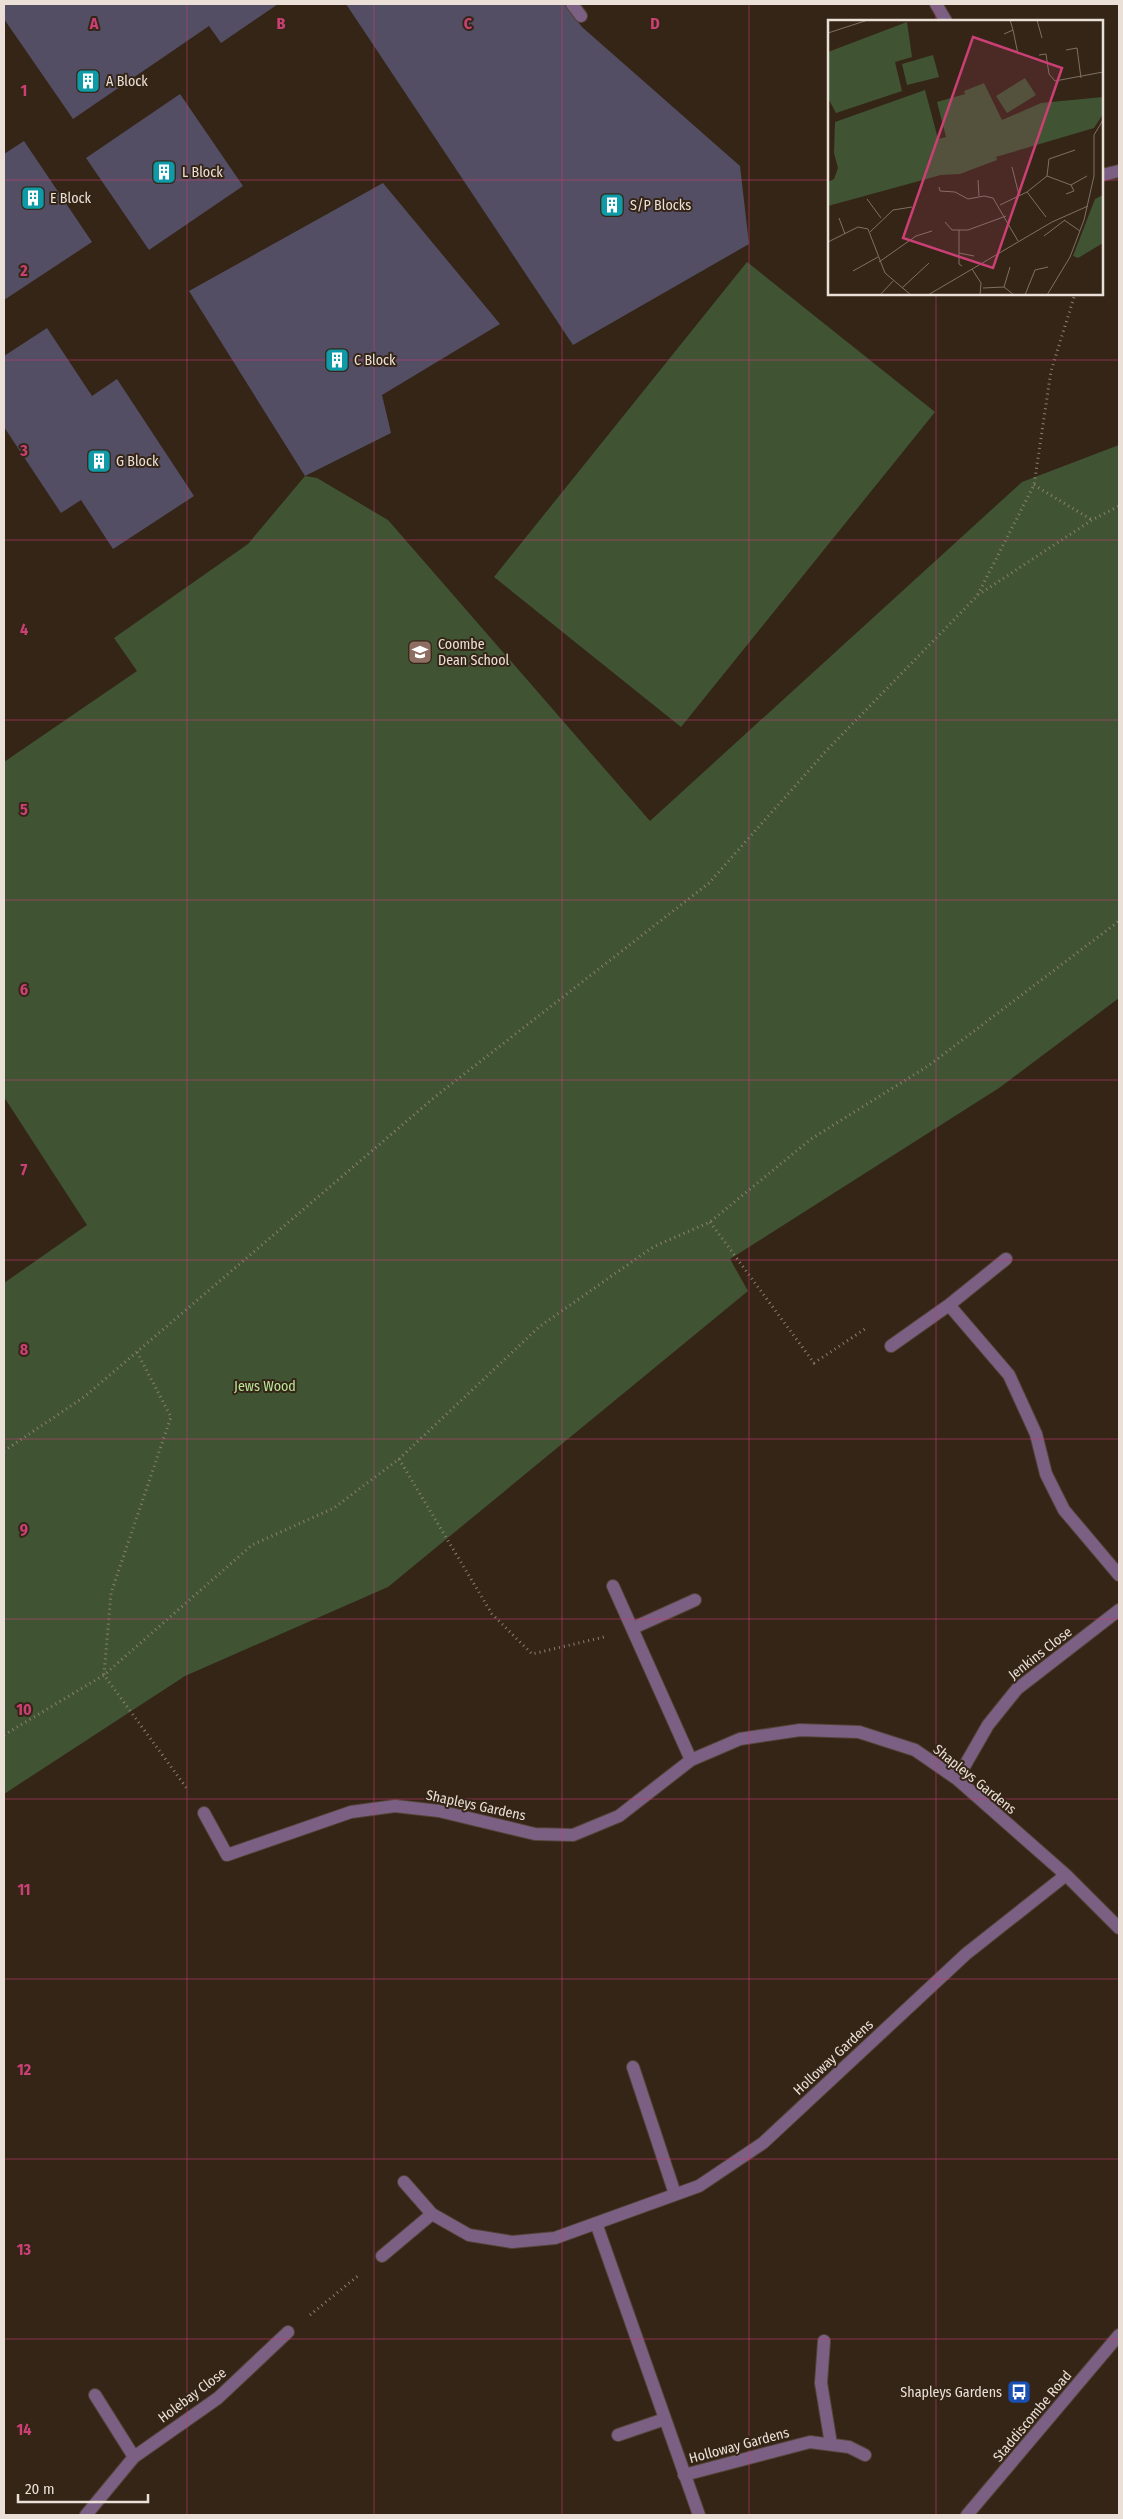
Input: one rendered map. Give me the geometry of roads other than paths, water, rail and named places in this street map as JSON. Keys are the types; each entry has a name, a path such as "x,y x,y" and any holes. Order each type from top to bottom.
{"street":[{"path":"572,4 581,16"},
{"path":"936,4 945,20"},
{"path":"1103,175 1119,171"},
{"path":"891,1346 949,1305 1006,1259"},
{"path":"949,1305 1009,1375 1036,1434 1046,1474 1064,1510 1119,1574"},
{"path":"614,1586 691,1760"},
{"path":"633,1628 695,1600"},
{"name":"Jenkins Close","path":"957,1779 988,1725 1017,1689 1119,1610"},
{"name":"Shapleys Gardens","path":"204,1812 227,1855 351,1812 395,1806 439,1811 535,1834 573,1835 619,1816 691,1760 740,1739 800,1730 859,1732 916,1750 957,1779 1066,1875 1119,1928"},
{"name":"Holloway Gardens","path":"404,2182 432,2214 469,2235 512,2242 555,2238 699,2186 763,2143 966,1954 1066,1875"},
{"path":"633,2067 676,2194"},
{"path":"382,2256 432,2214"},
{"name":"Holloway Gardens","path":"596,2223 699,2515"},
{"name":"Holebay Close","path":"86,2515 134,2457 218,2398 288,2332"},
{"name":"Staddiscombe Road","path":"967,2515 1119,2335"},
{"path":"824,2341 821,2383 831,2444"},
{"path":"95,2395 134,2457"},
{"path":"618,2436 664,2419"},
{"name":"Holloway Gardens","path":"684,2475 810,2442 849,2447 865,2455"}],"place":[{"name":"A Block","path":"88,81"},
{"name":"L Block","path":"164,172"},
{"name":"E Block","path":"33,198"},
{"name":"S/P Blocks","path":"612,205"},
{"name":"C Block","path":"337,360"},
{"name":"G Block","path":"99,461"},
{"name":"Coombe Dean School","path":"420,652"},
{"name":"Shapleys Gardens","path":"1019,2392"}],"park label":[{"name":"Jews Wood","path":"265,1386"}]}
